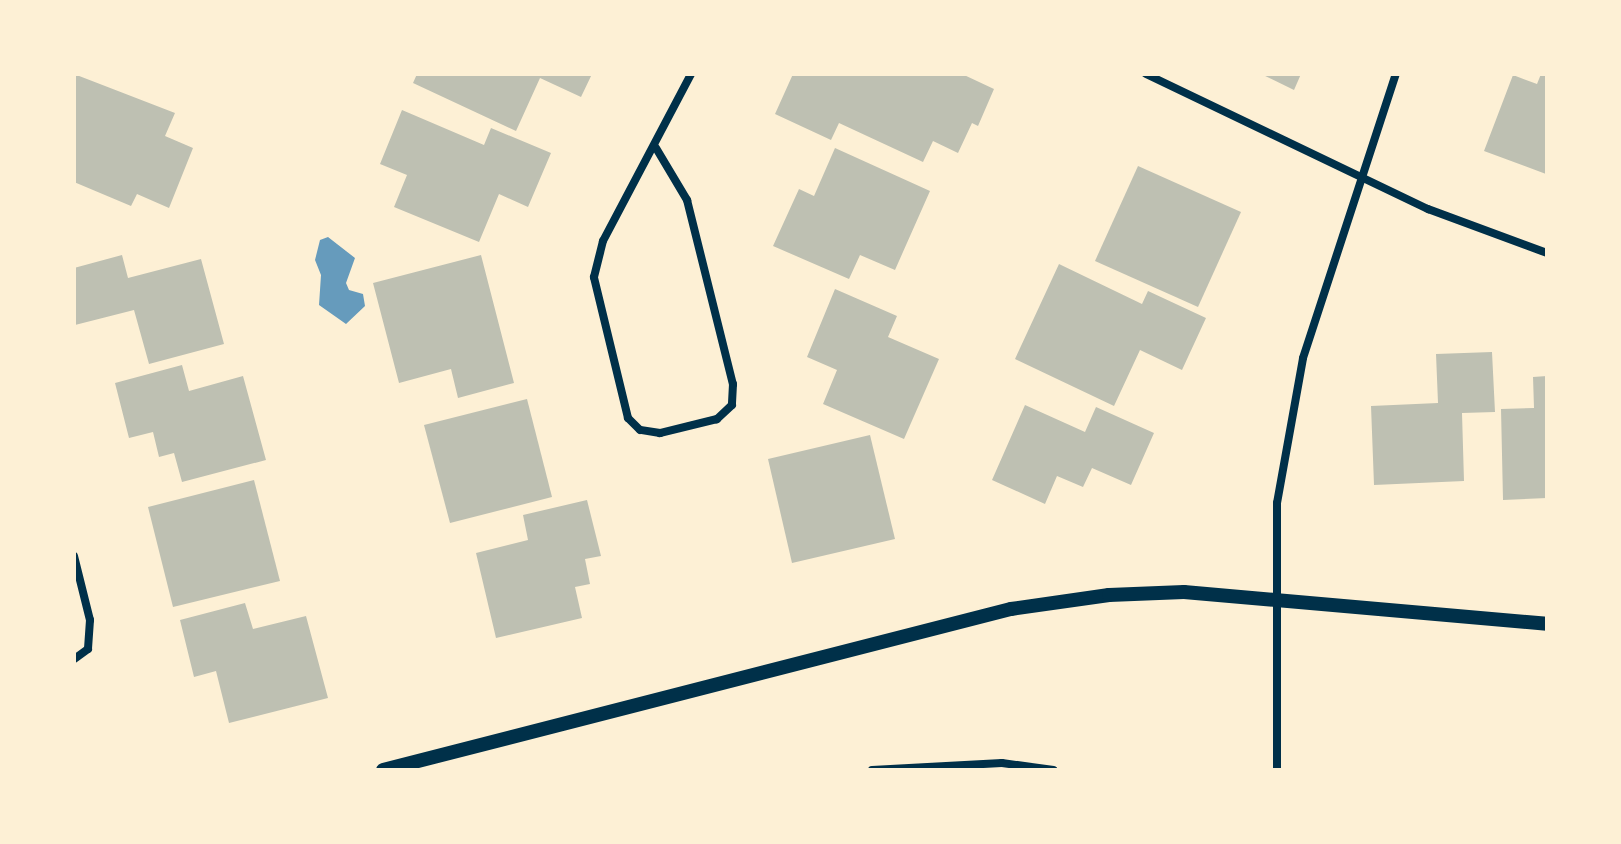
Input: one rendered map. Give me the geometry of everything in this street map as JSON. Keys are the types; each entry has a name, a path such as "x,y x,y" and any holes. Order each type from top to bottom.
{"street":[{"path":"656,148 687,200 733,384 732,405 717,419 660,433 640,430 628,418 594,277 603,241 656,148 691,74"},
{"path":"1146,74 1428,209 1547,253"},
{"path":"1277,770 1280,697 1274,603 1277,503 1303,358 1396,74"},
{"path":"74,556 90,620 88,649 74,659"},
{"path":"383,770 1011,609 1109,595 1184,592 1274,603 1547,624"},
{"path":"872,770 1002,763 1054,770"}],"water":[{"path":"328,237 355,258 346,283 349,290 363,294 365,306 346,324 319,305 321,275 315,260 320,240"}],"building":[{"path":"74,74 175,113 165,136 193,148 169,208 137,194 131,206 74,182"},
{"path":"417,74 592,74 581,97 540,78 516,131 413,83"},
{"path":"793,74 962,74 994,89 978,126 972,123 958,153 933,141 923,162 839,123 831,140 775,114"},
{"path":"1261,74 1301,74 1294,90"},
{"path":"1541,74 1547,74 1546,174 1484,151 1513,75 1537,84"},
{"path":"402,110 484,145 491,128 551,153 528,207 499,194 479,242 394,207 407,175 380,164"},
{"path":"835,148 930,191 895,270 860,255 849,279 773,246 799,189 814,196"},
{"path":"1138,166 1241,212 1198,307 1095,261"},
{"path":"122,255 128,278 201,259 224,344 149,364 134,310 75,325 74,268"},
{"path":"481,255 514,383 458,398 451,369 399,383 373,283"},
{"path":"1059,264 1142,304 1148,291 1206,318 1182,370 1140,350 1114,406 1015,359"},
{"path":"835,289 897,316 888,337 939,359 904,439 823,404 837,370 807,357"},
{"path":"1492,352 1495,412 1462,413 1464,481 1374,485 1371,406 1438,403 1436,354"},
{"path":"182,365 189,391 243,376 266,460 182,482 174,453 159,457 153,432 129,438 115,383"},
{"path":"1547,376 1547,498 1503,500 1501,409 1534,408 1533,377"},
{"path":"527,399 552,497 450,523 424,425"},
{"path":"1025,405 1085,432 1096,407 1154,433 1131,485 1092,468 1083,487 1057,476 1045,504 992,480"},
{"path":"870,435 895,539 792,563 768,459"},
{"path":"254,480 280,581 173,607 148,507"},
{"path":"587,500 601,556 585,559 590,584 575,587 582,618 496,638 476,553 528,540 523,515"},
{"path":"245,603 253,629 306,616 328,698 229,723 216,671 194,677 180,620"}]}
